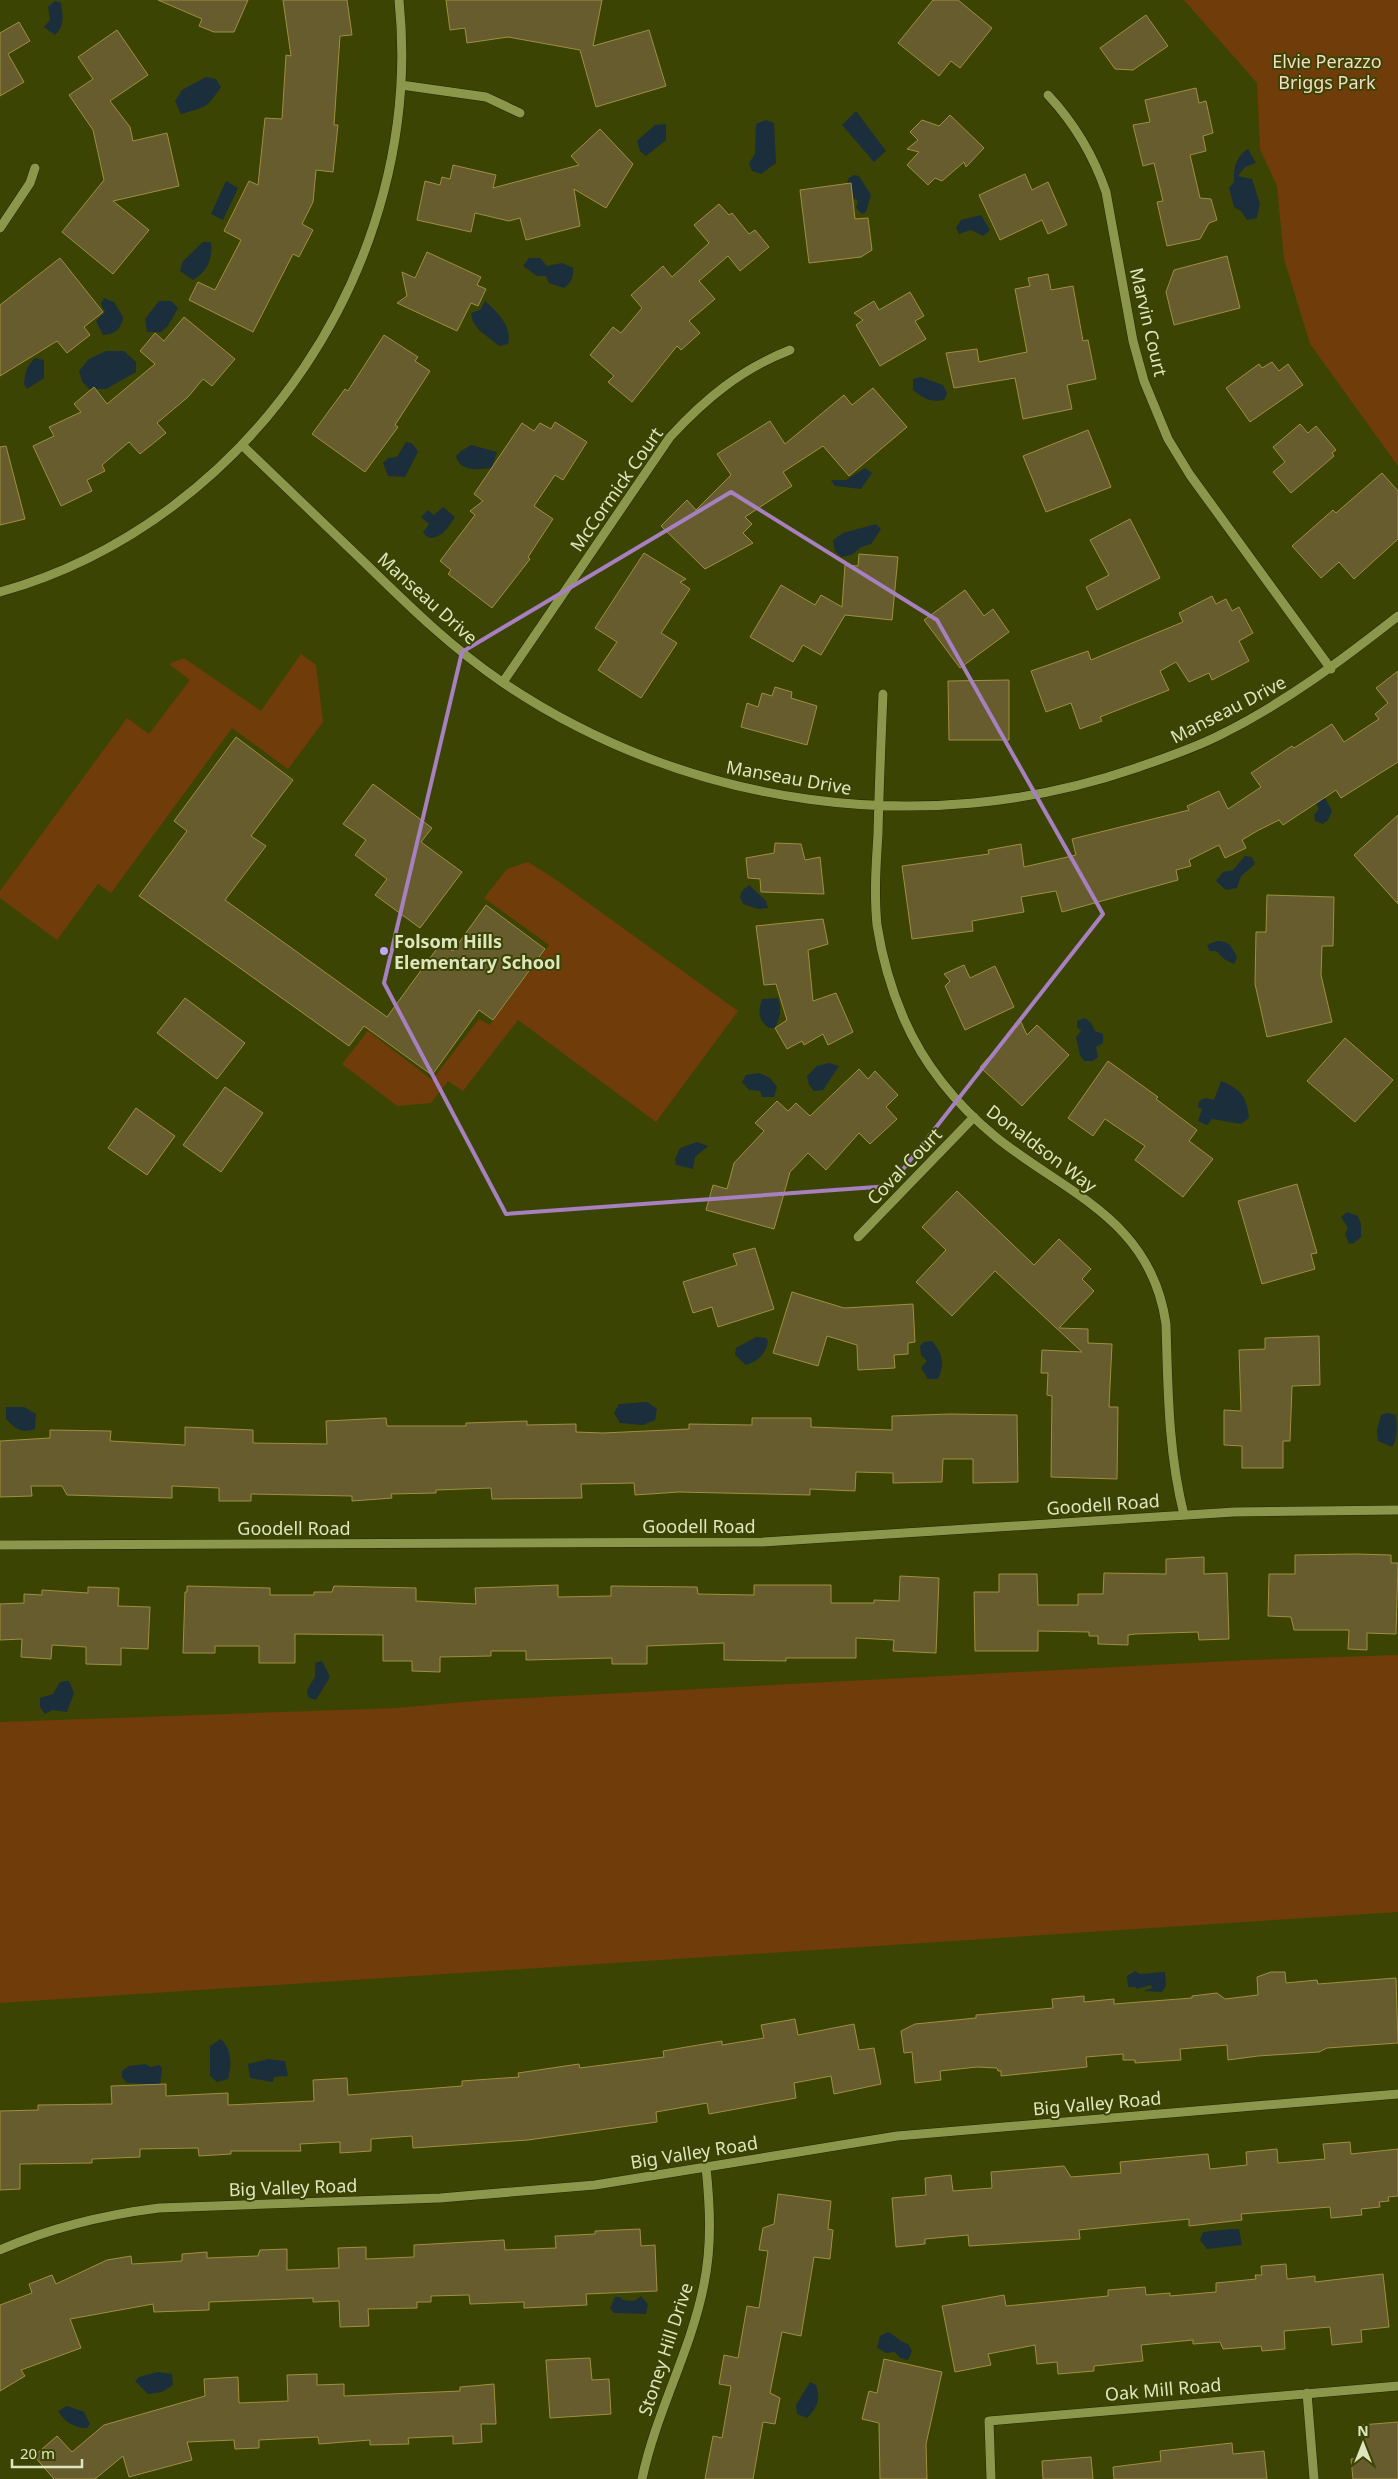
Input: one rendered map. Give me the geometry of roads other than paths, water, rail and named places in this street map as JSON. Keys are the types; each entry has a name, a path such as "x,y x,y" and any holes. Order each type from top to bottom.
{"street":[{"path":"0,592 71,566 123,538 188,494 242,445 279,404 314,355 334,322 359,268 373,231 389,174 401,85 399,0"},
{"path":"401,85 486,97 520,113"},
{"name":"Marvin Court","path":"1048,95 1079,131 1099,170 1106,192 1133,341 1144,381 1168,438 1190,475 1331,669"},
{"path":"0,228 30,182 35,168"},
{"name":"McCormick Court","path":"503,682 670,437 696,409 724,385 755,366 790,350"},
{"name":"Manseau Drive","path":"242,445 424,620 462,653 503,682 567,722 612,744 669,767 728,785 780,796 878,806 980,803 1030,796 1103,780 1175,755 1221,735 1287,698 1331,669 1398,616"},
{"name":"Donaldson Way","path":"883,694 876,874 877,924 887,974 905,1020 929,1064 949,1091 997,1138 1099,1210 1126,1233 1154,1275 1164,1307 1169,1429 1174,1473 1184,1515"},
{"name":"Coval Court","path":"858,1237 974,1117"},
{"name":"Goodell Road","path":"0,1545 763,1542 1234,1512 1398,1510"},
{"name":"Big Valley Road","path":"0,2250 29,2237 71,2223 115,2213 150,2209 440,2198 595,2185 897,2136 1398,2094"},
{"name":"Stoney Hill Drive","path":"642,2479 651,2441 696,2316 704,2284 710,2233 706,2167"},
{"name":"Oak Mill Road","path":"991,2479 989,2421 1398,2386"},
{"path":"1307,2393 1314,2479"}],"water":[{"path":"55,1 61,3 63,16 62,24 55,35 44,27 50,20 48,7"},
{"path":"206,77 216,79 221,87 208,104 181,114 175,101 182,90"},
{"path":"856,111 886,151 874,162 842,125"},
{"path":"766,120 774,123 776,163 761,174 752,171 749,163 755,154 756,124"},
{"path":"666,124 666,140 646,156 640,151 637,141 655,125"},
{"path":"1248,149 1256,163 1245,167 1238,176 1252,179 1260,204 1257,218 1247,220 1241,211 1234,207 1229,188 1234,182 1234,172 1238,159"},
{"path":"854,175 859,176 871,195 866,212 862,214 856,208 858,201 849,195 847,188 848,179"},
{"path":"226,181 238,188 223,220 211,214"},
{"path":"981,215 990,230 983,236 971,230 959,234 956,228 961,220"},
{"path":"203,242 211,242 210,259 202,273 193,280 180,271 183,261"},
{"path":"529,258 540,258 547,266 562,263 573,268 572,280 564,288 549,283 546,276 537,276 523,266"},
{"path":"104,298 114,302 123,317 121,325 117,330 103,335 96,321 105,312 101,304"},
{"path":"159,301 171,301 178,308 168,326 161,332 147,332 145,319"},
{"path":"485,301 506,325 509,337 508,344 499,346 479,330 473,322 471,313 480,310"},
{"path":"106,351 124,351 136,362 136,372 106,389 89,389 82,381 79,371 89,359"},
{"path":"35,358 44,360 44,378 27,389 24,384 26,373"},
{"path":"921,377 943,385 947,393 945,399 936,401 928,399 913,390 913,379"},
{"path":"406,442 413,445 418,452 405,477 388,476 383,463 388,458 397,457"},
{"path":"471,445 497,452 492,468 471,469 461,465 456,456"},
{"path":"865,468 872,473 861,489 835,486 831,480 846,480"},
{"path":"443,507 455,517 441,534 434,538 429,538 423,533 429,524 421,517 428,510 434,515"},
{"path":"876,524 881,529 871,544 861,547 852,555 841,557 835,551 833,540 843,533"},
{"path":"1320,788 1332,811 1328,820 1323,824 1315,821 1314,815 1319,809 1311,793"},
{"path":"1245,856 1252,857 1255,864 1241,876 1237,888 1226,890 1216,881 1223,872 1233,870"},
{"path":"749,885 766,901 768,908 758,909 743,904 740,897 742,891"},
{"path":"1217,941 1228,943 1232,948 1237,958 1234,964 1224,959 1216,951 1210,951 1207,945"},
{"path":"778,998 780,1013 778,1020 775,1028 769,1028 763,1022 760,1015 762,999"},
{"path":"1085,1018 1091,1023 1095,1031 1103,1034 1103,1043 1096,1047 1098,1057 1093,1061 1084,1061 1080,1055 1076,1037 1081,1031 1077,1027 1077,1021"},
{"path":"829,1063 839,1066 823,1090 814,1091 809,1085 807,1076 817,1066"},
{"path":"759,1073 770,1078 777,1087 774,1097 762,1097 760,1091 749,1090 742,1082 746,1075"},
{"path":"1221,1081 1234,1087 1245,1099 1249,1118 1241,1124 1212,1119 1207,1125 1198,1121 1202,1109 1198,1107 1199,1101 1205,1098 1214,1100"},
{"path":"697,1142 708,1146 695,1157 693,1169 676,1165 675,1160 680,1148"},
{"path":"1347,1212 1358,1216 1361,1224 1361,1237 1354,1243 1349,1244 1345,1234 1348,1228 1341,1217"},
{"path":"756,1337 766,1338 768,1341 767,1346 761,1356 746,1365 735,1355 736,1348"},
{"path":"932,1341 942,1359 942,1368 938,1379 928,1379 921,1368 927,1361 921,1355 920,1346 924,1342"},
{"path":"647,1402 657,1409 655,1420 643,1425 620,1423 614,1413 619,1404"},
{"path":"6,1407 24,1407 36,1414 35,1429 22,1431 16,1428 6,1419"},
{"path":"1388,1413 1396,1415 1396,1436 1392,1447 1378,1441 1377,1430 1381,1415"},
{"path":"322,1661 330,1677 316,1700 308,1697 307,1690 315,1677 315,1663"},
{"path":"69,1681 74,1693 67,1712 52,1710 45,1714 40,1707 40,1698 53,1694 60,1682"},
{"path":"1135,1971 1140,1974 1165,1972 1166,1986 1162,1992 1143,1991 1152,1988 1151,1985 1137,1989 1135,1987 1128,1987 1127,1976"},
{"path":"221,2039 229,2053 230,2068 228,2079 217,2082 210,2076 210,2046"},
{"path":"268,2059 285,2061 288,2076 274,2077 273,2082 250,2078 248,2064"},
{"path":"145,2064 151,2067 159,2065 162,2068 160,2085 127,2083 122,2077 122,2071 129,2066"},
{"path":"1239,2229 1242,2245 1207,2249 1200,2240 1203,2232"},
{"path":"641,2296 648,2304 646,2314 614,2313 610,2308 615,2297 632,2301"},
{"path":"888,2332 908,2344 912,2351 908,2360 900,2358 895,2352 887,2353 877,2348 880,2336"},
{"path":"158,2372 172,2374 173,2385 162,2392 148,2394 135,2381 139,2377"},
{"path":"810,2382 816,2385 818,2399 816,2407 807,2418 797,2414 796,2405"},
{"path":"67,2406 84,2412 90,2424 87,2428 70,2424 58,2411"}],"place":[{"name":"Folsom Hills Elementary School","path":"384,951"}],"park label":[{"name":"Elvie Perazzo Briggs Park","path":"1327,71"}]}
